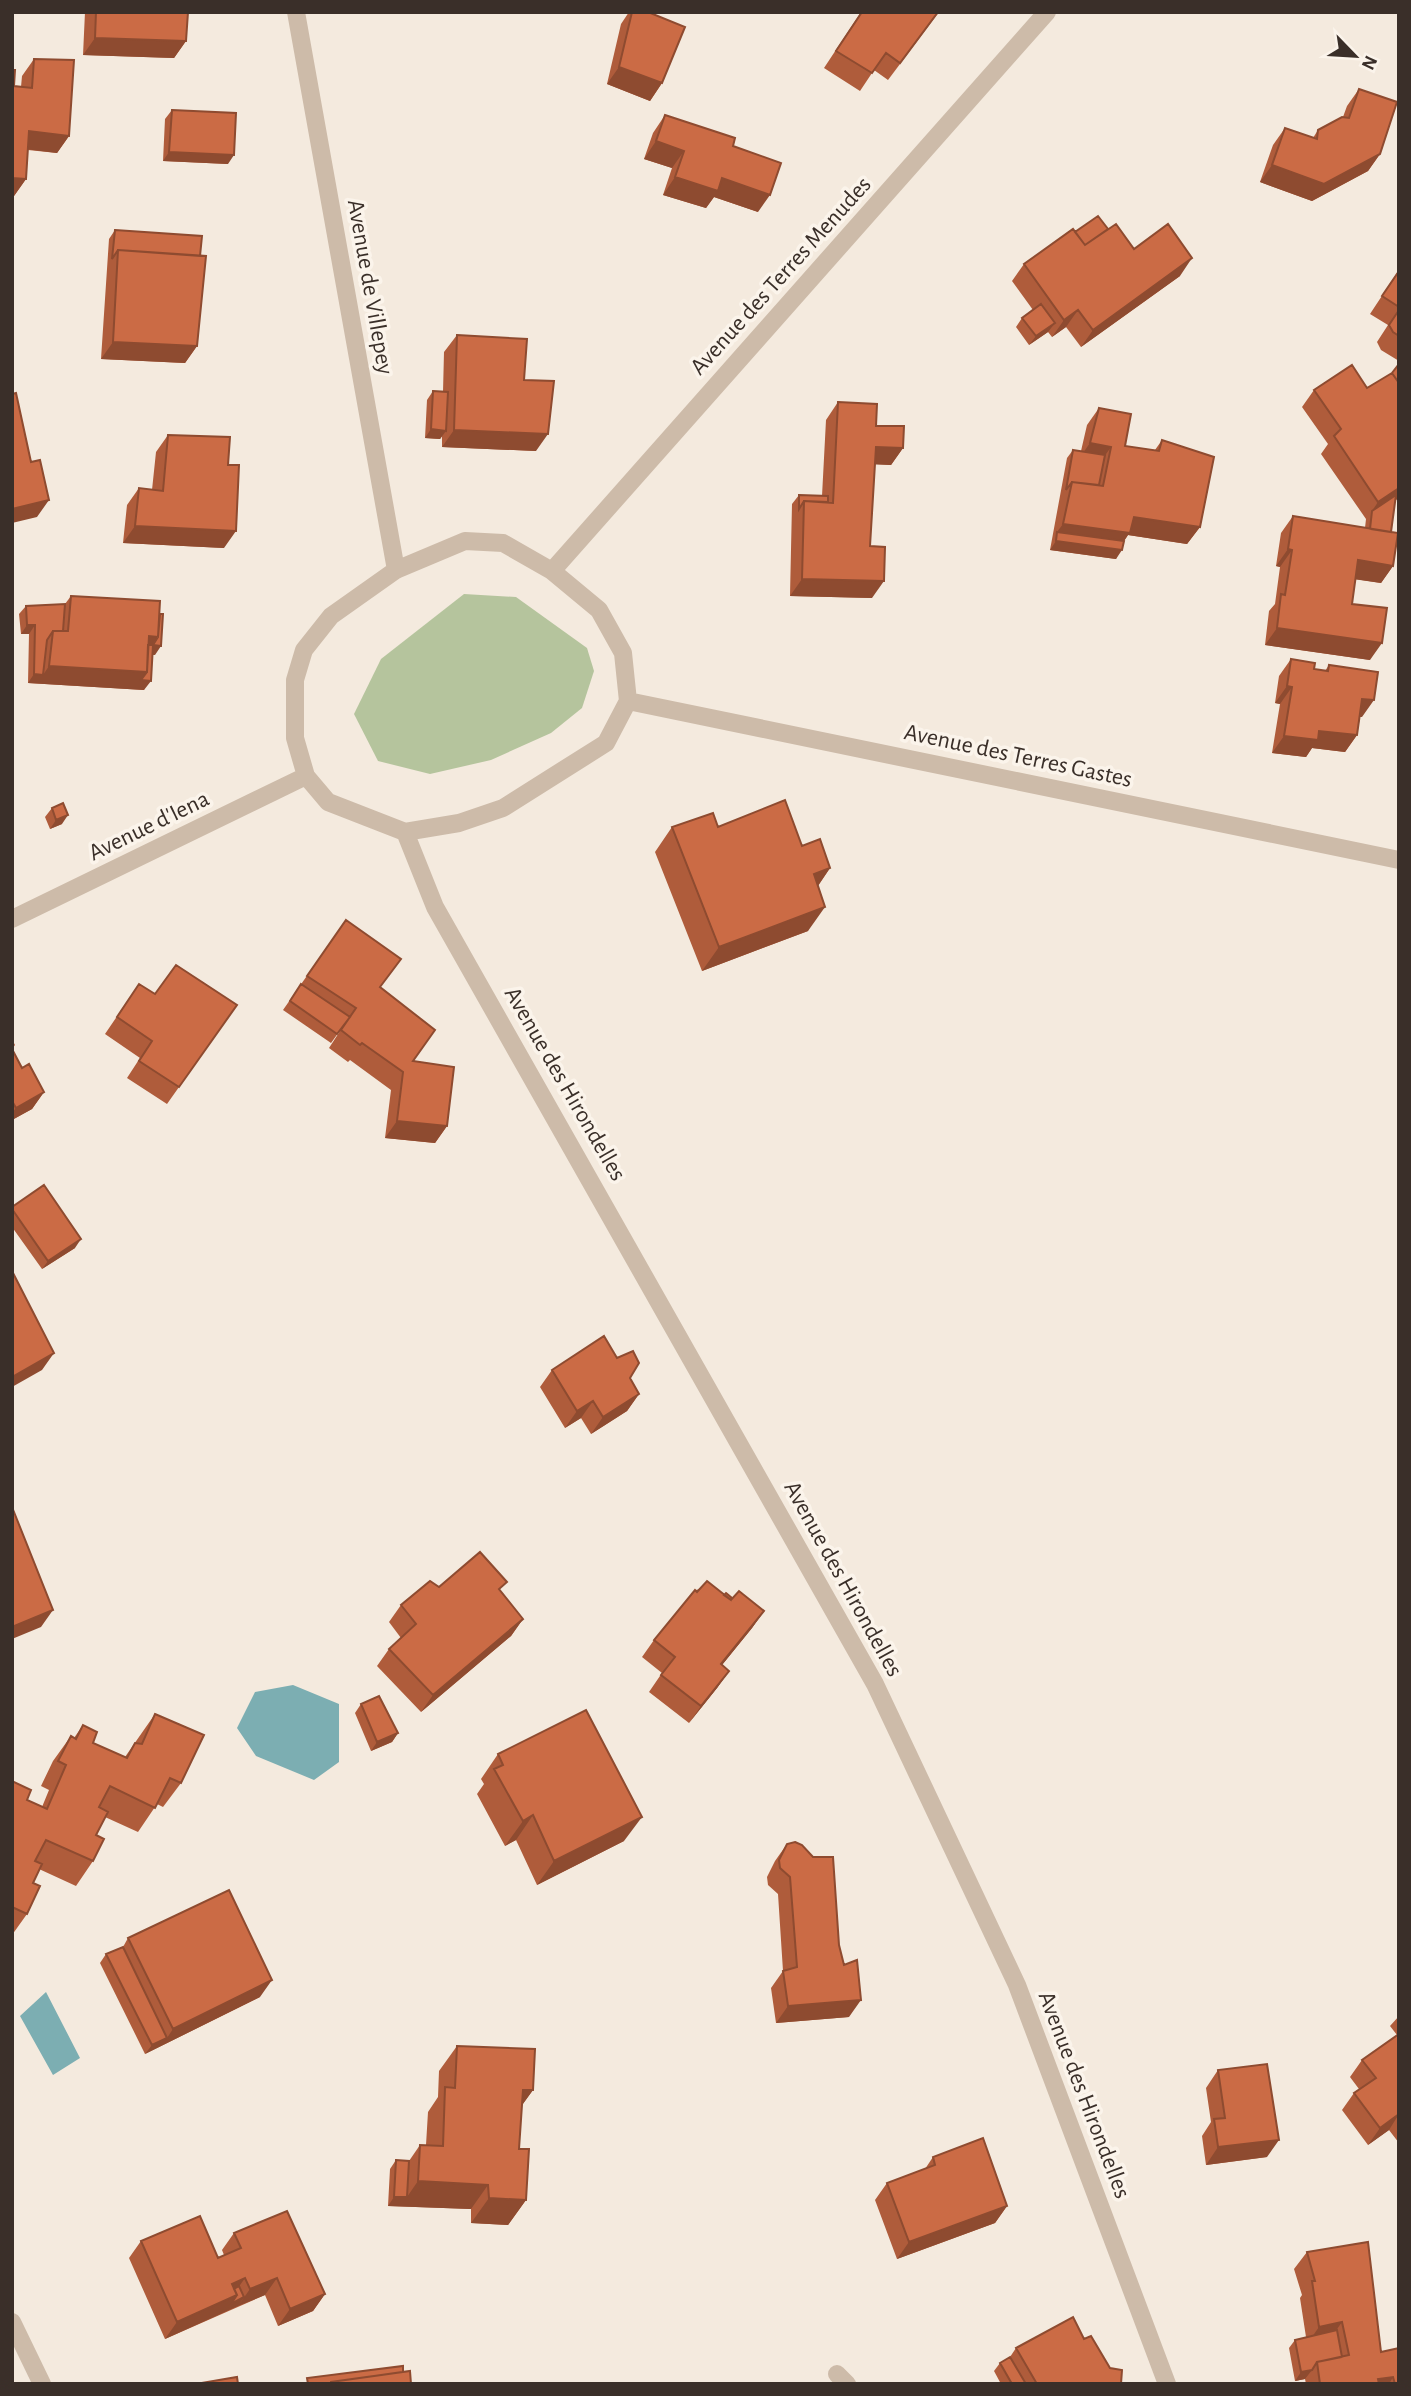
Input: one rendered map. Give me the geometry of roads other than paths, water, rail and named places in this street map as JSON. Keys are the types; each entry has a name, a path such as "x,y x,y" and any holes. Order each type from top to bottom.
{"street":[{"name":"Avenue de Villepey","path":"296,12 396,570"},
{"name":"Avenue des Terres Menudes","path":"552,571 1047,12"},
{"path":"465,541 503,543 552,571 599,610 623,653 628,701 606,743 503,808 459,823 405,832 328,802 306,776 295,738 295,680 304,650 331,616 396,570 465,541"},
{"name":"Avenue des Terres Gastes","path":"628,701 1399,860"},
{"name":"Avenue d'Iena","path":"12,919 306,776"},
{"name":"Avenue des Hirondelles","path":"405,832 435,907 875,1684 1017,1985 1167,2384"},
{"path":"12,2322 41,2384"}],"water":[{"path":"293,1685 339,1704 339,1762 314,1780 256,1756 237,1728 255,1692"},
{"path":"46,1992 80,2058 53,2075 20,2016"}]}
